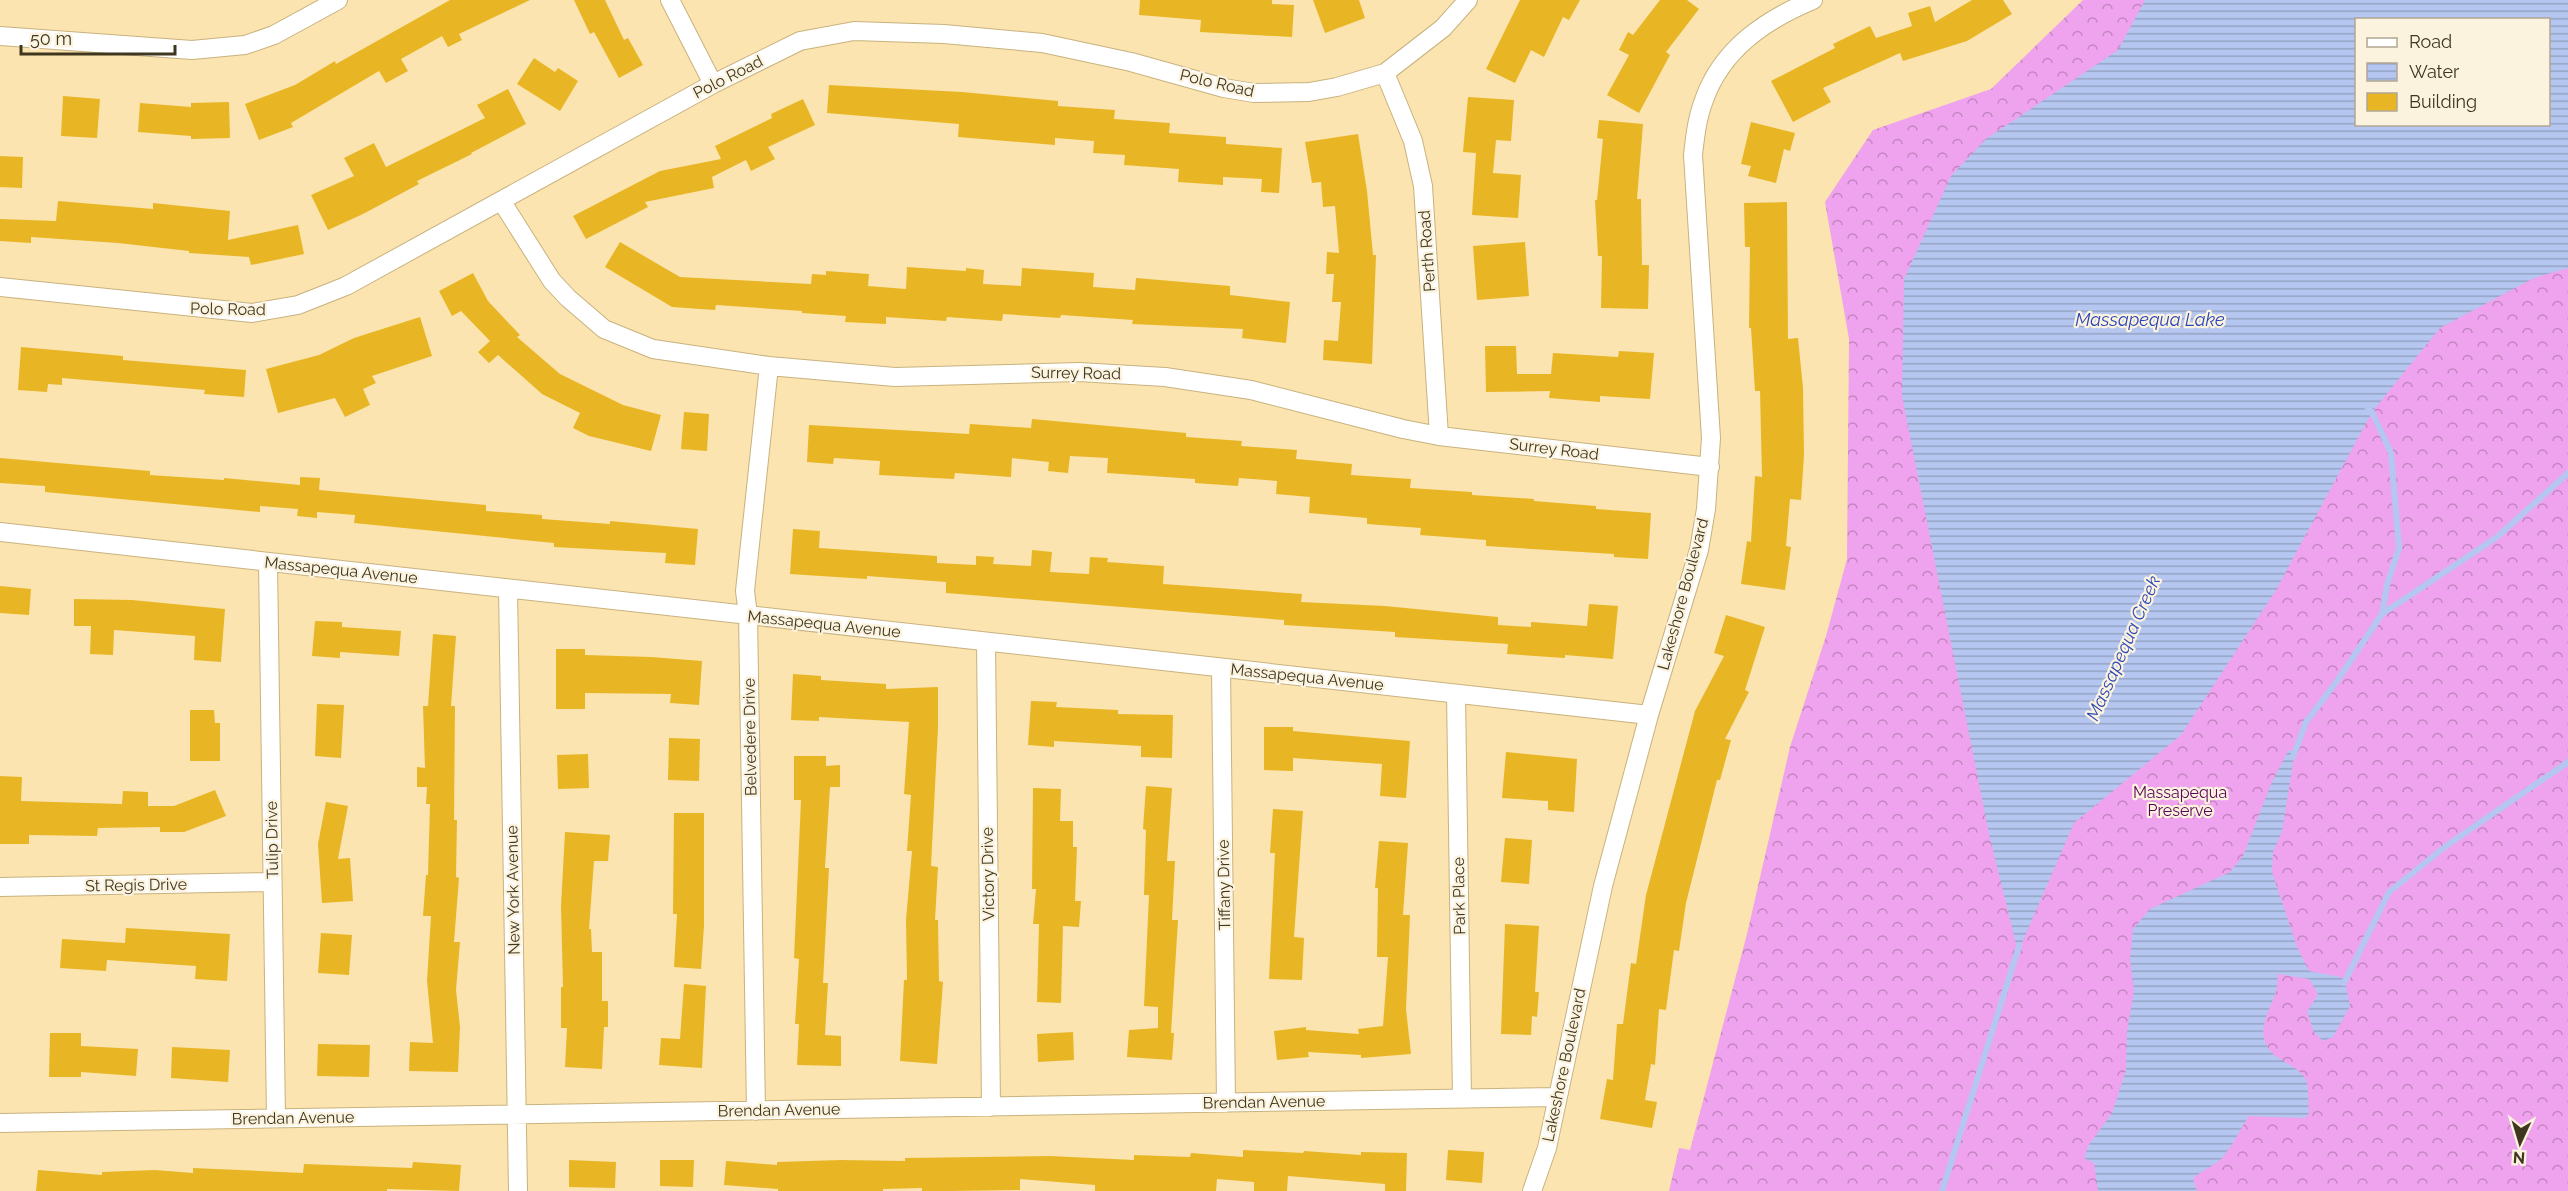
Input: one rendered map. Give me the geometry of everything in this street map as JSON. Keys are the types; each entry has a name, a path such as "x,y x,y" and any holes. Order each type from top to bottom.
{"street":[{"path":"0,36 192,50 245,45 274,35 338,0"},
{"path":"670,0 713,84"},
{"name":"Polo Road","path":"0,287 184,308 252,313 298,305 346,286 713,84 800,41 854,31 944,34 1042,43 1131,62 1224,88 1254,93 1310,92 1385,73 1443,28 1468,0"},
{"name":"Lakeshore Boulevard","path":"1532,1191 1547,1148 1602,886 1649,715 1699,550 1706,509 1711,438 1693,155 1698,118 1704,99 1715,78 1740,44 1758,28 1781,13 1813,0"},
{"name":"Perth Road","path":"1385,73 1413,141 1423,186 1439,436"},
{"name":"Surrey Road","path":"502,202 552,281 583,313 603,329 653,349 769,366 895,377 1078,372 1165,377 1251,390 1439,436 1710,467"},
{"name":"Belvedere Drive","path":"756,1111 748,615 745,591 769,366"},
{"name":"Massapequa Avenue","path":"0,532 1649,715"},
{"name":"Tulip Drive","path":"268,562 276,1118"},
{"name":"New York Avenue","path":"508,589 518,1191"},
{"name":"Victory Drive","path":"986,642 991,1107"},
{"name":"Tiffany Drive","path":"1221,668 1226,1103"},
{"name":"Park Place","path":"1456,694 1462,1099"},
{"name":"St Regis Drive","path":"0,887 272,882"},
{"name":"Brendan Avenue","path":"0,1123 1557,1097"}],"green space":[{"name":"Massapequa Preserve","path":"2083,0 2568,0 2568,1191 1669,1191 1679,1148 1690,1150 1747,934 1790,747 1826,636 1847,559 1849,339 1825,202 1873,130 1991,89"}],"water":[{"name":"Massapequa Lake","path":"2145,0 2568,0 2568,268 2534,278 2440,328 2372,412 2276,590 2181,735 2074,823 2018,952 1989,834 1902,396 1904,279 1951,176 1986,139 2118,50"},
{"path":"2295,750 2282,832 2273,852 2272,872 2297,947 2309,971 2341,977 2346,986 2350,1006 2333,1037 2323,1041 2314,1032 2307,1012 2318,994 2309,979 2278,974 2277,990 2264,1025 2264,1039 2275,1056 2298,1070 2306,1080 2309,1113 2305,1118 2249,1116 2223,1157 2193,1179 2197,1191 2098,1191 2094,1163 2084,1158 2088,1146 2112,1113 2126,1070 2127,1032 2134,991 2130,959 2133,929 2150,909 2230,872 2243,856 2271,784 2288,751"}],"building":[{"path":"450,0 530,0 459,34 462,40 448,47 442,36 401,59 408,71 386,83 379,71 291,123 293,127 259,140 245,104 295,85 335,61 336,64"},
{"path":"574,0 605,0 624,40 628,38 643,65 619,78 594,32 590,34"},
{"path":"1140,0 1272,0 1272,4 1294,5 1292,37 1200,32 1201,20 1139,15"},
{"path":"1313,0 1359,0 1365,18 1325,33"},
{"path":"1520,0 1580,0 1569,20 1563,17 1544,57 1531,50 1515,83 1486,69"},
{"path":"1660,0 1687,0 1699,9 1666,52 1670,55 1639,113 1607,95 1629,55 1619,50 1628,32 1633,35"},
{"path":"1972,0 2003,0 2012,14 1967,41 1903,61 1900,53 1823,88 1831,102 1793,122 1771,81 1835,48 1833,44 1870,26 1876,38 1912,26 1908,13 1930,6 1935,22"},
{"path":"534,58 555,72 558,68 578,81 560,111 517,84"},
{"path":"829,85 962,92 1058,101 1058,106 1115,110 1114,119 1170,123 1169,133 1226,137 1226,144 1282,148 1279,193 1261,192 1262,179 1223,177 1223,185 1178,182 1179,169 1124,165 1125,155 1093,153 1094,141 1055,138 1055,145 958,137 959,124 827,113"},
{"path":"508,89 526,124 417,181 419,184 363,214 328,230 311,195 354,176 344,158 374,143 386,167 485,118 477,105"},
{"path":"63,96 100,99 97,138 61,136"},
{"path":"1468,97 1514,100 1511,141 1496,140 1493,173 1521,175 1518,218 1472,215 1476,153 1463,152"},
{"path":"803,99 815,125 768,147 775,159 751,171 746,160 712,177 714,188 645,202 648,207 586,239 573,216 660,171 721,159 715,146 772,118 771,114"},
{"path":"229,102 230,138 191,139 191,136 138,132 140,103 191,107 191,103"},
{"path":"1599,120 1643,124 1637,199 1641,199 1642,265 1649,265 1648,309 1601,308 1602,256 1598,256 1595,200 1597,200 1603,139 1597,138"},
{"path":"1751,122 1795,133 1790,151 1784,149 1776,183 1748,176 1751,166 1741,164"},
{"path":"1358,134 1367,191 1373,255 1376,255 1372,364 1323,360 1324,340 1338,341 1341,302 1332,302 1334,274 1326,274 1327,252 1339,253 1335,206 1323,207 1321,182 1312,183 1305,142"},
{"path":"0,156 23,157 22,188 0,187"},
{"path":"58,201 153,209 153,203 230,211 228,240 298,225 304,254 251,265 249,257 189,253 189,251 118,243 31,237 31,243 0,241 0,219 56,221"},
{"path":"1787,202 1788,339 1798,338 1803,388 1804,455 1801,500 1790,499 1786,546 1791,547 1785,590 1741,584 1747,541 1751,542 1755,476 1762,477 1760,391 1755,391 1751,328 1749,328 1750,247 1745,247 1744,203"},
{"path":"620,242 680,277 811,284 812,274 826,275 826,271 869,274 868,286 906,289 907,267 966,271 966,268 984,270 983,284 1021,286 1022,268 1094,273 1093,287 1135,290 1136,278 1230,286 1230,295 1290,302 1286,343 1242,338 1243,329 1132,324 1133,320 1061,315 1060,318 1003,314 1002,321 947,317 946,321 886,317 886,324 845,322 846,316 802,313 802,311 716,305 715,310 672,307 605,267"},
{"path":"1525,242 1529,296 1477,300 1473,246"},
{"path":"473,273 488,301 520,335 517,337 560,374 623,405 661,415 651,451 589,436 573,428 580,413 542,394 498,355 489,363 478,352 490,341 461,311 452,316 439,291"},
{"path":"420,317 432,356 372,376 376,383 363,389 370,405 345,417 335,398 278,413 266,369 319,355 354,338"},
{"path":"1485,346 1516,346 1517,374 1551,374 1553,353 1618,357 1619,351 1654,353 1650,399 1600,396 1600,402 1549,398 1550,391 1486,392"},
{"path":"21,347 123,356 123,360 246,370 244,397 204,394 205,390 62,378 62,385 48,384 47,392 18,390"},
{"path":"684,412 709,414 707,451 681,449"},
{"path":"1032,419 1186,433 1186,437 1242,441 1241,446 1297,450 1296,459 1352,464 1351,475 1411,479 1410,488 1472,492 1472,495 1534,499 1534,501 1596,506 1596,509 1651,513 1648,559 1614,557 1614,554 1486,546 1486,540 1420,535 1421,528 1367,524 1367,518 1309,513 1310,497 1276,494 1277,481 1239,478 1238,486 1195,483 1195,479 1107,473 1108,458 1070,456 1068,473 1048,471 1049,462 1012,458 1011,477 955,473 954,479 879,475 880,461 834,458 833,464 807,462 809,425 969,434 970,424 1031,428"},
{"path":"0,458 150,471 150,475 224,480 224,478 300,485 300,477 320,478 319,490 486,505 486,511 542,515 542,519 610,524 610,521 698,529 695,565 665,563 666,553 554,547 554,543 354,523 355,515 317,512 317,518 297,516 298,509 260,506 260,512 45,492 45,486 0,483"},
{"path":"793,529 820,531 819,548 937,556 937,563 976,565 976,556 994,557 993,564 1031,566 1032,550 1052,552 1050,572 1089,574 1090,557 1108,558 1107,562 1164,566 1163,584 1302,594 1301,602 1385,606 1498,617 1498,625 1531,627 1531,622 1587,626 1589,604 1618,606 1613,659 1507,654 1508,644 1395,637 1395,632 1284,625 1284,620 946,593 946,582 867,576 867,579 790,574"},
{"path":"0,586 31,589 29,615 0,613"},
{"path":"74,599 132,600 225,609 221,662 194,660 195,636 114,630 113,655 90,654 91,626 74,626"},
{"path":"1726,615 1765,627 1745,690 1749,692 1725,739 1731,740 1720,780 1717,780 1686,903 1679,951 1674,950 1666,1010 1659,1009 1655,1065 1651,1064 1645,1100 1657,1102 1652,1128 1600,1119 1607,1079 1613,1080 1617,1024 1623,1024 1631,963 1636,964 1646,895 1695,711 1724,656 1714,653"},
{"path":"315,621 342,622 342,627 401,631 399,656 340,652 340,658 312,656"},
{"path":"433,634 456,636 451,706 455,706 454,820 457,820 456,877 459,878 454,942 460,942 456,990 460,1027 458,1072 409,1071 410,1042 433,1043 427,981 431,916 423,916 426,875 428,875 430,804 426,804 427,787 417,787 417,767 425,768 423,706 428,706"},
{"path":"556,649 585,649 585,655 702,661 699,705 670,703 671,694 585,693 585,709 556,709"},
{"path":"793,674 821,676 821,680 886,684 886,689 938,687 931,866 938,867 935,920 938,920 939,981 943,982 937,1064 900,1061 904,980 907,980 906,920 912,851 907,851 911,795 904,794 909,722 819,717 819,721 791,720"},
{"path":"1031,701 1057,702 1056,707 1118,710 1118,714 1173,715 1172,758 1141,757 1141,746 1054,741 1054,747 1028,745"},
{"path":"317,704 344,705 341,758 315,756"},
{"path":"190,710 214,710 215,723 220,723 220,761 190,761"},
{"path":"1264,727 1293,727 1293,731 1410,741 1406,798 1380,796 1382,764 1293,758 1293,771 1264,770"},
{"path":"669,738 700,739 699,781 668,780"},
{"path":"1506,752 1577,759 1574,812 1548,810 1548,801 1502,798"},
{"path":"588,754 589,788 558,789 557,755"},
{"path":"794,756 826,756 826,766 840,765 840,787 830,787 825,868 829,868 823,983 828,983 825,1035 841,1036 841,1066 797,1065 799,1024 795,1024 799,959 794,958 801,800 794,800"},
{"path":"0,776 22,777 21,801 122,804 123,791 148,792 148,806 174,806 215,790 226,816 184,832 160,832 160,827 98,828 97,836 29,835 29,844 0,844"},
{"path":"1146,786 1172,788 1167,861 1175,861 1172,920 1178,920 1171,1033 1174,1033 1172,1060 1127,1057 1129,1030 1158,1028 1158,1007 1144,1006 1149,895 1144,895 1146,830 1143,829"},
{"path":"1033,788 1061,789 1060,821 1073,821 1073,847 1077,847 1075,901 1081,901 1079,927 1063,926 1061,1003 1037,1002 1039,924 1033,924 1036,889 1032,889"},
{"path":"326,802 348,806 338,859 350,858 353,901 322,903 318,844"},
{"path":"1273,809 1303,811 1294,937 1304,938 1302,980 1269,979 1275,853 1270,853"},
{"path":"674,813 704,813 704,926 701,969 674,967 677,914 673,914"},
{"path":"565,832 610,835 608,861 594,861 589,929 591,929 592,952 602,952 602,1001 608,1001 608,1027 604,1027 602,1069 565,1067 567,1028 561,1028 561,987 563,987 561,906"},
{"path":"1505,838 1532,840 1529,884 1501,882"},
{"path":"1379,841 1408,843 1403,915 1410,915 1406,1009 1411,1054 1361,1058 1361,1055 1308,1052 1309,1057 1277,1060 1274,1031 1306,1027 1306,1030 1359,1034 1358,1029 1383,1026 1388,957 1377,957 1378,888 1375,888"},
{"path":"1505,924 1539,926 1535,992 1539,992 1537,1017 1532,1016 1531,1035 1501,1034"},
{"path":"126,928 230,934 227,981 195,979 196,966 107,960 106,971 60,968 62,939 125,943"},
{"path":"321,933 352,935 349,975 318,973"},
{"path":"684,984 706,986 702,1068 659,1065 661,1038 680,1039"},
{"path":"1073,1032 1074,1060 1038,1062 1037,1034"},
{"path":"50,1033 81,1033 81,1046 138,1049 136,1076 81,1072 81,1077 49,1077"},
{"path":"318,1044 370,1045 369,1077 317,1076"},
{"path":"172,1047 230,1050 228,1082 171,1078"},
{"path":"1243,1150 1361,1155 1361,1152 1407,1153 1406,1191 1385,1191 1385,1184 1288,1176 1287,1191 1254,1191 1254,1182 1217,1179 1216,1191 1095,1191 1095,1185 1020,1179 1020,1190 922,1191 922,1188 883,1189 883,1191 778,1191 778,1189 724,1185 726,1161 777,1165 777,1162 905,1161 905,1158 1050,1156 1134,1160 1134,1155 1190,1157 1191,1153 1243,1157"},
{"path":"1448,1150 1484,1152 1482,1183 1446,1180"},
{"path":"569,1160 616,1162 615,1188 569,1187"},
{"path":"660,1160 694,1160 693,1187 660,1186"},
{"path":"413,1162 461,1165 459,1191 387,1189 387,1191 36,1191 38,1170 102,1175 102,1172 155,1170 193,1173 193,1168 303,1173 304,1164 412,1168"}],"waterway":[{"path":"2293,757 2306,722 2382,614 2387,585 2399,548 2391,453 2372,412 2367,407"},
{"path":"2382,614 2497,537 2568,473"},
{"path":"2344,983 2389,892 2446,846 2568,762"},
{"name":"Massapequa Creek","path":"1942,1191 2019,946"}]}
